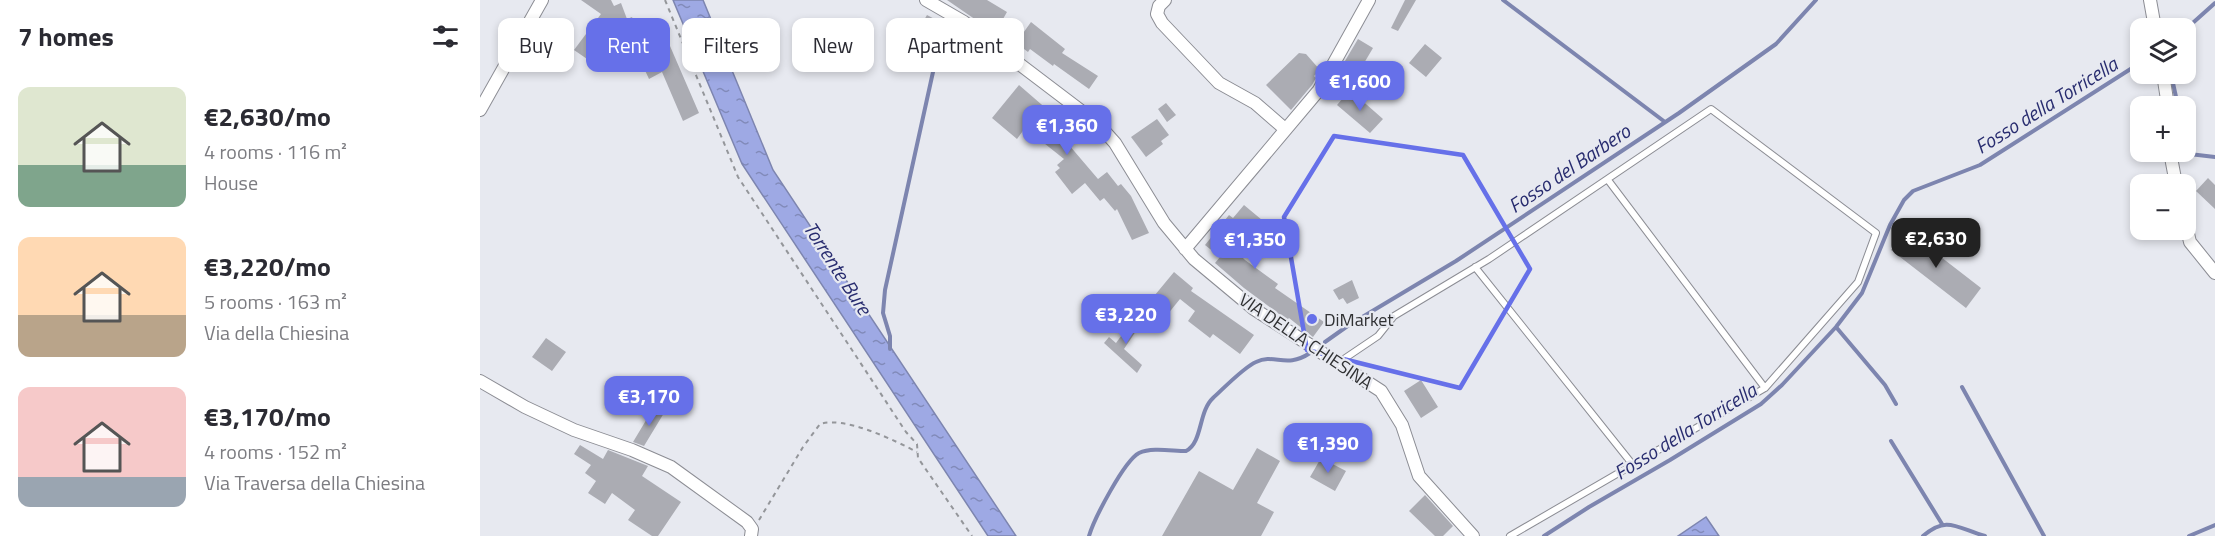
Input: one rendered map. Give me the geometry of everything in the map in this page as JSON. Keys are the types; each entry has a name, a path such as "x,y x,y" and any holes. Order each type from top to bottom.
{"street":[{"path":"480,110 542,0"},
{"name":"VIA DELLA CHIESINA","path":"926,0 964,22 1097,123 1115,143 1164,223 1185,249 1254,309 1381,391 1402,425 1419,476 1473,536"},
{"path":"1165,0 1157,9 1161,23 1219,83 1255,103 1285,129"},
{"path":"1185,249 1323,85 1369,0"},
{"path":"2150,0 2153,18"},
{"path":"2190,240 2215,273"},
{"path":"480,381 574,430 632,450 671,467 747,522 752,533"}],"lane":[{"path":"1338,363 1378,336 1394,316 1475,267 1711,109 1876,233 1858,282 1765,388 1510,536"},
{"path":"1608,180 1765,388"},
{"path":"1475,267 1633,465"}],"path":[{"path":"665,0 738,177 906,432 917,444 918,458 972,536"},
{"path":"752,533 803,447 820,424 854,426 897,441 917,452"}],"highlighted area":[{"path":"1334,136 1463,155 1530,269 1460,388 1307,350 1284,217"}],"water":[{"path":"673,0 703,0 710,18 682,18 682,21"},
{"name":"Torrente Bure","path":"703,72 733,72 773,170 1016,536 988,536 742,164"},
{"path":"1706,517 1719,536 1678,536"}],"building":[{"path":"581,0 611,0 614,6 621,3 627,18 598,18 601,14"},
{"path":"947,0 987,0 1007,12 1004,18 973,18"},
{"path":"1405,0 1416,0 1398,31 1391,28"},
{"path":"1031,22 1065,49 1062,53 1098,76 1089,89 1030,49 1028,52 1024,49 1024,32"},
{"path":"586,34 586,58 574,50"},
{"path":"1358,39 1373,48 1354,80 1339,71"},
{"path":"1425,44 1442,58 1426,77 1409,63"},
{"path":"670,46 699,113 683,121 662,72 670,72"},
{"path":"1299,53 1306,54 1320,70 1314,76 1316,78 1312,85 1291,110 1266,85"},
{"path":"646,72 662,72 649,79"},
{"path":"1019,85 1071,130 1068,133 1074,138 1069,145 1098,179 1107,172 1118,186 1121,184 1131,196 1149,233 1132,240 1117,209 1115,211 1104,198 1100,201 1085,183 1072,194 1055,172 1060,168 1057,165 1064,159 1025,128 1017,139 992,118"},
{"path":"1350,90 1383,119 1370,133 1337,105"},
{"path":"1166,103 1176,115 1167,122 1158,109"},
{"path":"1157,119 1169,135 1161,141 1163,144 1146,157 1131,137"},
{"path":"2208,178 2215,185 2215,209 2196,191"},
{"path":"1244,205 1262,220 1236,251 1278,284 1275,288 1324,322 1313,337 1244,288 1215,263 1220,257 1205,245 1229,215 1233,218"},
{"path":"1906,230 1981,288 1966,308 1891,250"},
{"path":"1174,272 1193,288 1191,291 1254,335 1240,354 1213,334 1210,338 1188,321 1195,311 1180,299 1167,315 1150,301"},
{"path":"1352,280 1359,298 1347,304 1343,298 1339,300 1333,290"},
{"path":"1135,317 1142,322 1124,349 1142,365 1137,373 1104,343 1109,337 1116,343"},
{"path":"546,338 566,352 552,371 532,357"},
{"path":"1421,380 1438,407 1421,418 1404,391"},
{"path":"654,407 664,413 644,446 633,442"},
{"path":"580,445 603,459 608,450 648,466 642,476 681,502 658,536 652,536 628,520 635,510 612,493 605,504 588,493 596,481 585,473 591,465 574,454"},
{"path":"1257,448 1280,461 1257,503 1274,512 1261,536 1162,536 1199,471 1233,490"},
{"path":"1321,458 1346,471 1335,491 1310,477"},
{"path":"1425,495 1453,526 1443,536 1435,536 1409,511"}],"waterway":[{"path":"1503,0 1665,122"},
{"name":"Fosso del Barbero","path":"1325,342 1349,325 1456,261 1679,113 1776,44 1816,0"},
{"name":"Fosso della Torricella","path":"2196,20 2215,3"},
{"name":"Fosso della Torricella","path":"1544,536 1761,404 1782,385 1836,327 1862,293 1890,225 1904,200 1913,191 1980,165 2130,69"},
{"name":"Torrente Bure","path":"890,349 890,336 883,313 885,290 933,72"},
{"path":"2173,84 2176,96"},
{"path":"2196,155 2215,157"},
{"path":"1836,327 1885,385 1896,404"},
{"name":"Fosso del Barbero","path":"1089,536 1110,491 1126,467 1139,453 1150,450 1186,451 1195,441 1208,404 1246,368 1263,360 1294,360 1310,353"},
{"path":"1962,387 2044,536"},
{"path":"1891,441 1942,524"},
{"path":"1923,536 1939,526 1946,525 1985,536"},
{"path":"2189,536 2215,525"}],"place":[{"name":"DiMarket","path":"1312,319"}]}
